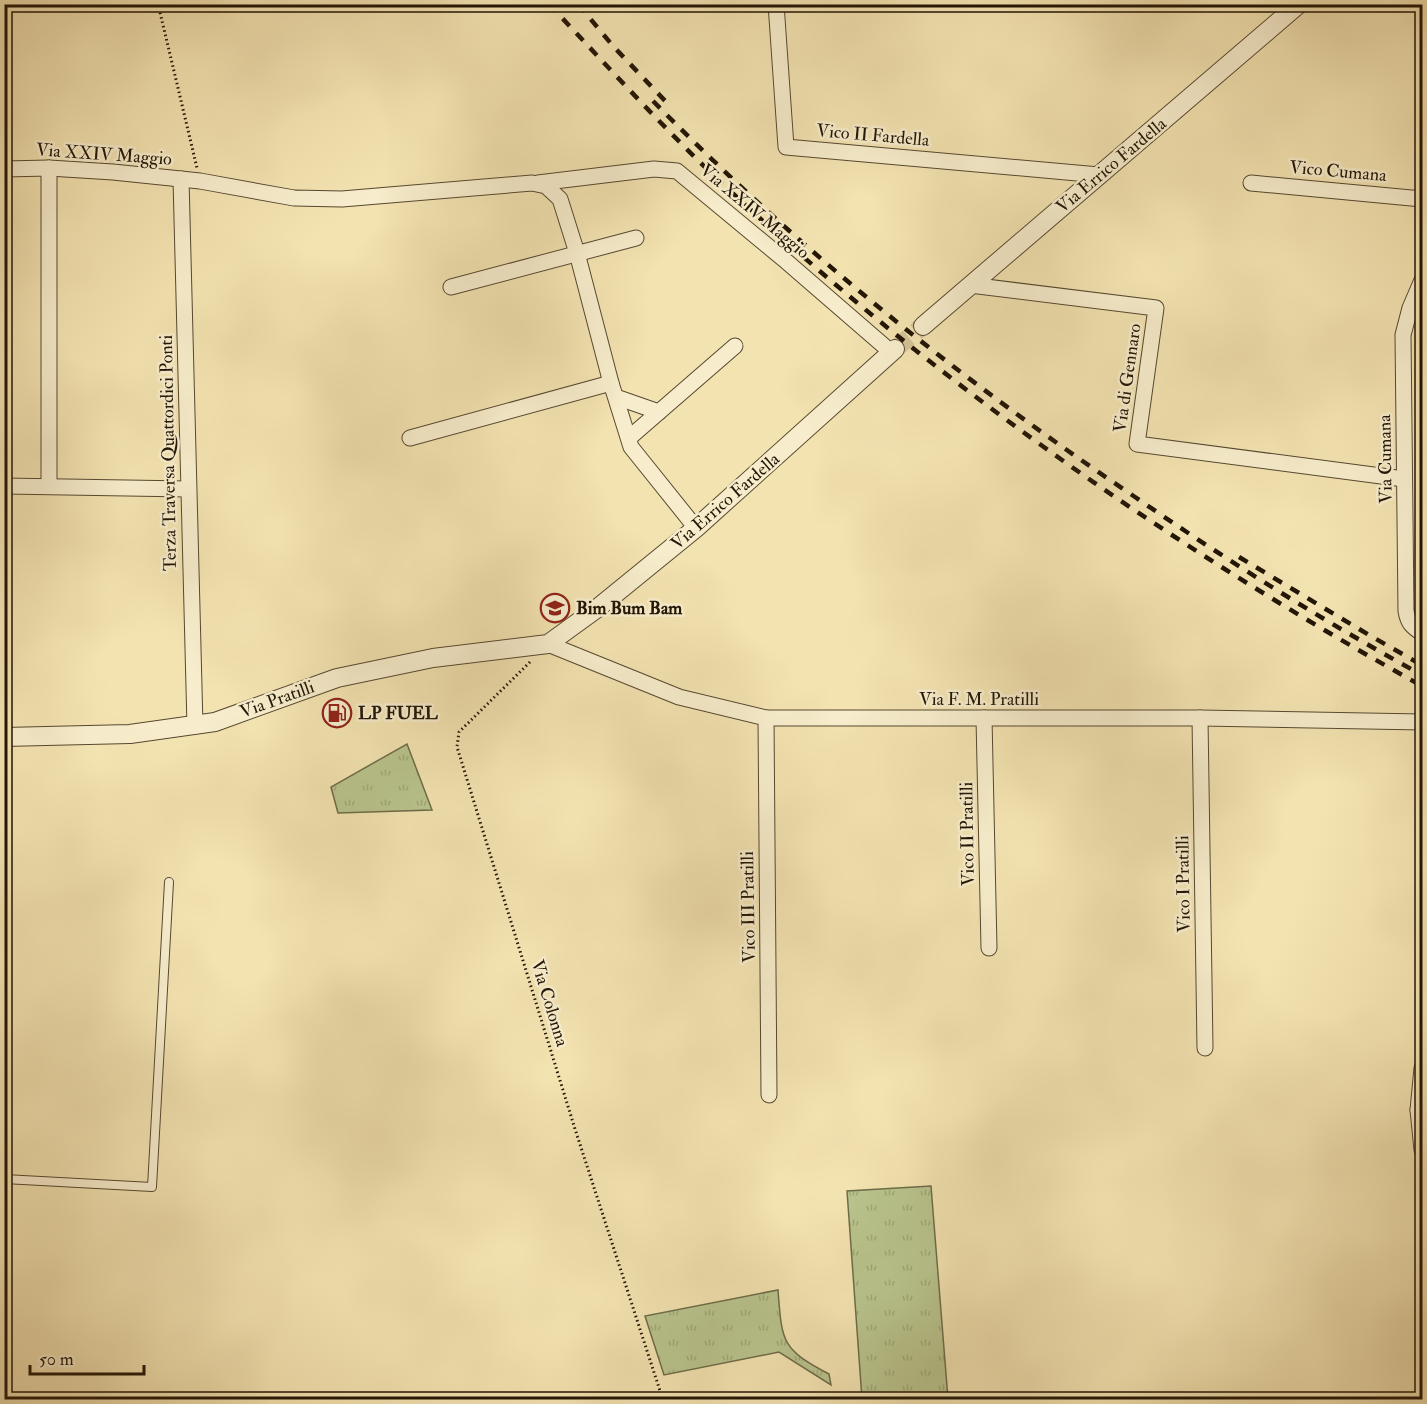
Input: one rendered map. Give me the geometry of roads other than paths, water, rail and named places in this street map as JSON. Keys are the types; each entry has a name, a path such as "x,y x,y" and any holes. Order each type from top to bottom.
{"street":[{"name":"Vico II Fardella","path":"776,4 786,147 1099,175"},
{"name":"Via Errico Fardella","path":"922,326 1299,4"},
{"name":"Via XXIV Maggio","path":"4,169 49,168 113,172 200,181 294,198 342,199 532,183 654,169 677,171 893,351"},
{"path":"49,168 49,486"},
{"name":"Terza Traversa Quattordici Ponti","path":"181,179 195,726"},
{"path":"532,183 546,186 560,199 631,447 696,528"},
{"name":"Vico Cumana","path":"1251,183 1422,199"},
{"path":"451,286 636,238"},
{"name":"Via Cumana","path":"1422,280 1410,308 1403,335 1406,611 1412,627 1422,633"},
{"name":"Via di Gennaro","path":"970,285 1156,308 1137,444 1404,479"},
{"path":"629,438 735,346"},
{"name":"Via Errico Fardella","path":"548,645 600,607 696,528 893,351"},
{"path":"410,438 614,390 659,411"},
{"path":"4,486 188,489"},
{"name":"Via Pratilli","path":"4,737 129,735 195,726 215,722 337,678 433,658 548,645"},
{"name":"Via F. M. Pratilli","path":"548,645 679,697 766,718 1200,718 1422,722"},
{"name":"Vico III Pratilli","path":"766,718 770,1095"},
{"name":"Vico II Pratilli","path":"984,718 990,948"},
{"name":"Vico I Pratilli","path":"1200,718 1205,1048"},
{"path":"1422,1068 1420,1110 1422,1150"}],"lane":[{"path":"4,1179 152,1188 169,882"}],"tunnel":[{"path":"895,349 923,326"}],"railway":[{"path":"549,4 643,104 741,201 819,271 900,338 1067,464 1154,523 1242,580 1422,686"},
{"path":"578,4 613,46 669,105"},
{"path":"653,101 709,157 824,262 1007,407 1205,544 1312,612 1422,675"},
{"path":"1239,557 1420,664"}],"place":[{"name":"Bim Bum Bam","path":"555,608"},
{"name":"LP FUEL","path":"337,713"}]}
